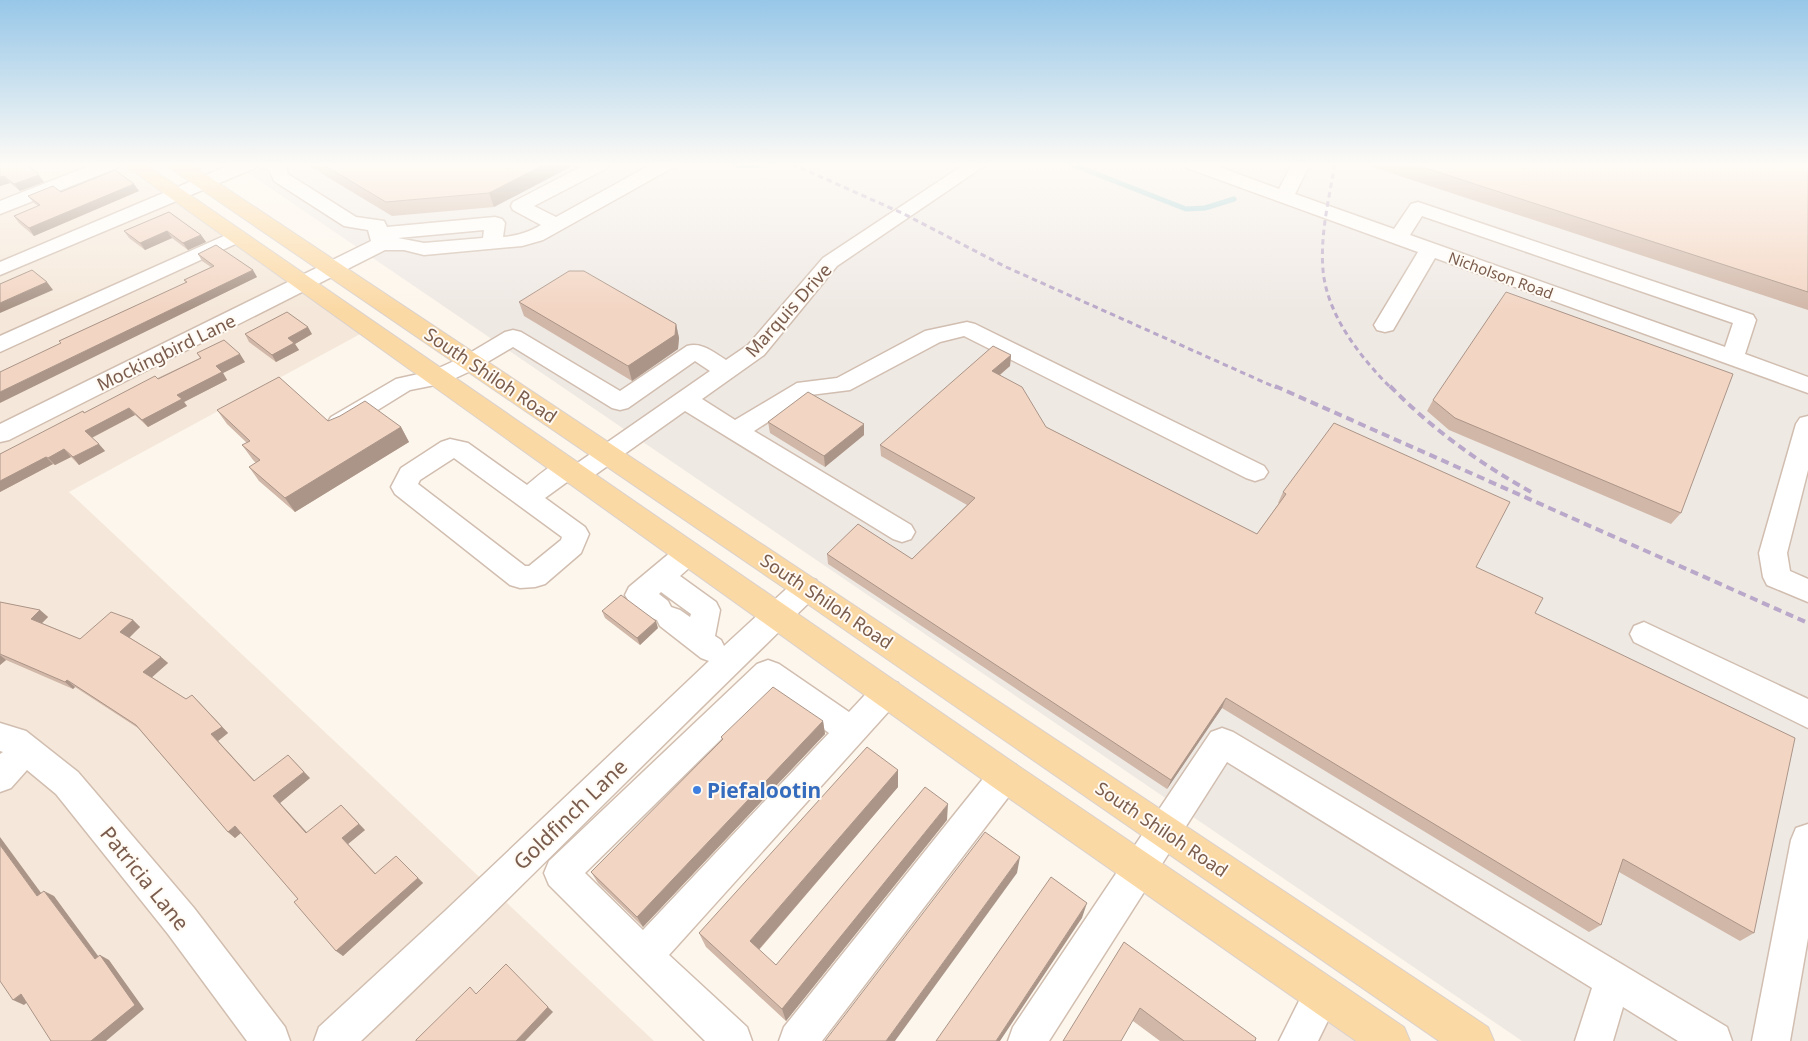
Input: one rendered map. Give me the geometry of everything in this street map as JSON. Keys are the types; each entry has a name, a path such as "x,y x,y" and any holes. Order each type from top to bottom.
{"main road":[{"name":"South Shiloh Road","path":"200,213 1005,776 1390,1041"},
{"name":"South Shiloh Road","path":"249,213 1474,1041"}],"street":[{"path":"0,269 133,213"},
{"path":"336,213 351,222 377,226 380,239 424,249 515,242 536,236 578,213"},
{"path":"532,213 556,225"},
{"name":"Marquis Drive","path":"527,498 571,472 607,454 756,350 830,262 905,213"},
{"name":"Nicholson Road","path":"1327,213 1808,385"},
{"path":"1398,238 1415,213"},
{"path":"1431,213 1745,320 1733,358"},
{"path":"0,345 235,237"},
{"name":"Mockingbird Lane","path":"0,434 332,269 380,239"},
{"path":"1385,325 1430,250"},
{"path":"735,431 805,388 842,385 933,336 967,329 1255,472"},
{"path":"338,423 404,384 437,378 471,362 513,337 620,402 695,351 727,371"},
{"path":"685,400 902,532"},
{"path":"1808,424 1773,553 1777,577 1808,591"},
{"path":"450,448 459,449 527,498 576,534 572,546 535,576 520,577 404,487 410,474 450,448"},
{"path":"687,554 639,595 728,662"},
{"path":"660,577 706,610 700,640"},
{"name":"Goldfinch Lane","path":"333,1041 806,588"},
{"path":"1644,634 1808,714"},
{"path":"561,873 768,673 851,731"},
{"path":"644,956 887,692"},
{"path":"1027,1041 1222,742 1714,1041"},
{"path":"0,776 12,743"},
{"name":"Patricia Lane","path":"12,743 67,783 181,921 271,1041"},
{"path":"798,1041 1005,776"},
{"path":"1771,1041 1808,840"},
{"path":"532,851 561,873 733,1041"},
{"path":"1594,1041 1613,980"},
{"path":"1298,1041 1322,994"}],"shaded area":[{"path":"0,213 191,213 364,332 69,492 654,1041 0,1041"},
{"path":"306,213 1808,213 1808,1041 1522,1041"},
{"path":"1328,1019 1358,1041 1318,1041"}],"building":[{"path":"22,213 66,213 29,228 14,216"},
{"path":"170,213 201,235 183,243 167,231 140,243 124,231"},
{"path":"1563,213 1808,213 1808,292"},
{"path":"216,245 253,270 0,392 0,372 61,343 59,341 187,282 184,280 214,266 198,254"},
{"path":"32,270 47,282 0,303 0,284"},
{"path":"569,271 584,271 676,324 675,335 628,366 519,302"},
{"path":"1506,292 1733,374 1681,513 1455,418 1433,400"},
{"path":"287,312 308,327 288,338 294,343 272,355 245,334"},
{"path":"224,340 240,354 216,366 222,372 177,395 182,399 142,420 129,408 85,431 99,444 73,457 64,449 0,481 0,454 155,376 158,379 201,358 197,353"},
{"path":"993,346 1011,355 992,371 1022,387 1046,427 1257,534 1286,494 1283,492 1334,423 1510,502 1476,567 1543,598 1535,613 1795,738 1754,933 1623,859 1601,925 1226,698 1171,780 827,554 858,524 912,559 975,498 880,445"},
{"path":"279,377 328,421 365,401 401,427 285,498 249,467 260,460 242,445 250,441 217,410"},
{"path":"808,392 864,424 824,456 768,422"},
{"path":"621,595 656,621 637,638 602,611"},
{"path":"0,602 40,610 31,619 80,639 111,612 133,620 120,632 161,657 143,672 186,699 192,695 222,727 211,734 254,781 288,755 304,772 273,796 306,833 341,805 359,824 342,838 375,874 396,856 418,878 336,951 294,902 298,899 235,826 228,832 136,725 67,680 65,682 0,654"},
{"path":"773,687 823,721 637,917 591,872 723,739 721,737"},
{"path":"867,747 898,770 750,941 776,965 925,787 948,804 782,1009 699,933"},
{"path":"985,832 1020,857 886,1041 825,1041"},
{"path":"0,845 37,896 44,891 95,959 100,955 135,1005 91,1041 51,1041 21,994 13,1000 0,981"},
{"path":"1051,877 1087,903 996,1041 936,1041"},
{"path":"1124,942 1256,1038 1255,1041 1184,1041 1140,1008 1121,1041 1063,1041"},
{"path":"506,964 548,1007 516,1041 416,1041 470,987 476,994"}],"railway":[{"path":"901,213 1006,267 1277,388"},
{"path":"1327,213 1322,257 1326,287 1331,303 1338,319 1357,349 1391,388"},
{"path":"1275,386 1808,623"},
{"path":"1390,386 1439,431 1493,469 1531,492"}],"place":[{"name":"Piefalootin","path":"697,790"}]}
